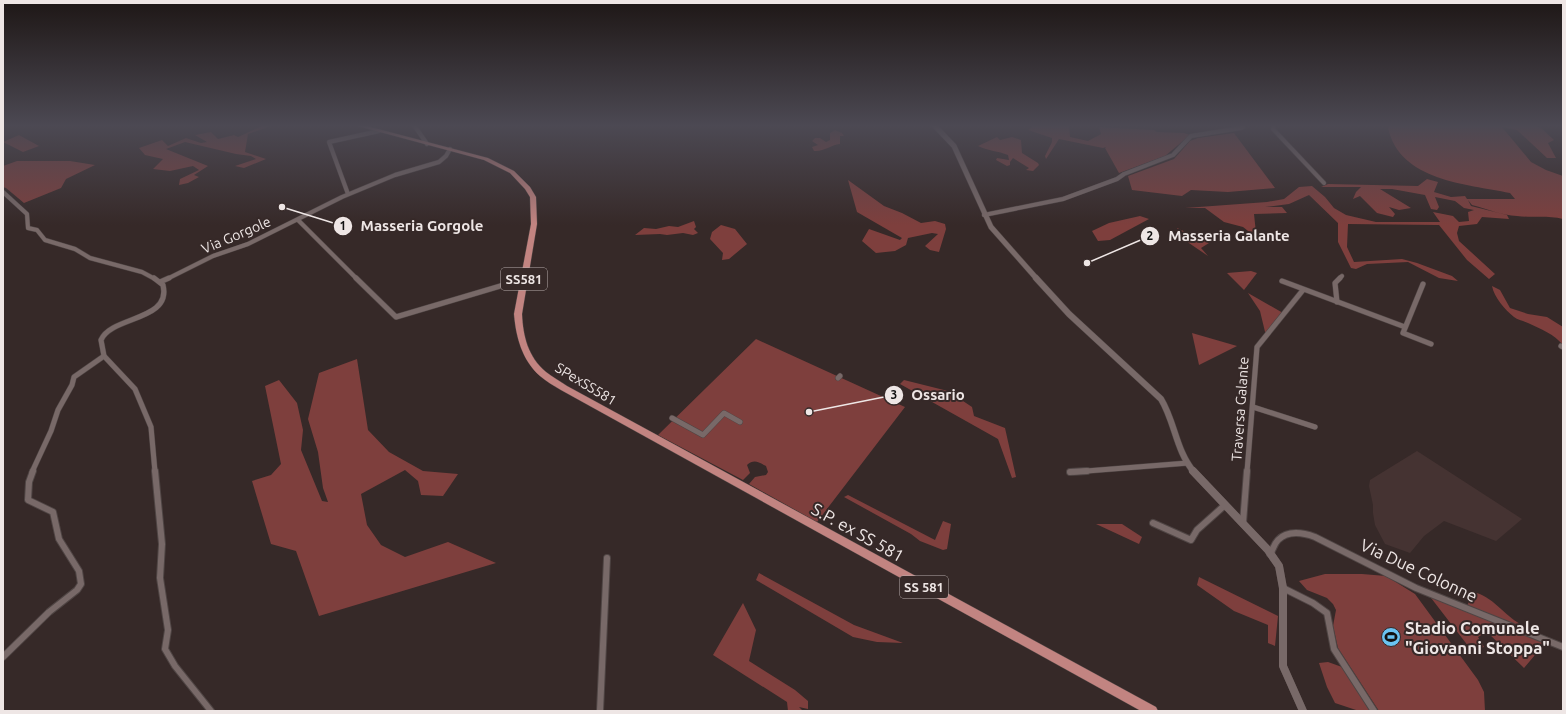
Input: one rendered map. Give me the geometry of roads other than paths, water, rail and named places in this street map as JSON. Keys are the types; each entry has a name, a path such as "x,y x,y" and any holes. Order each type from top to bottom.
{"main road":[{"name":"SPexSS581","path":"484,158 501,165 520,179 528,188 533,198 534,224 518,314 518,329 523,346 533,363 543,374 564,388 697,462"},
{"name":"S.P. ex SS 581","path":"697,462 1152,711"}],"street":[{"path":"336,158 348,194"},
{"name":"Via Gorgole","path":"160,282 213,256 248,244 348,194 395,175 439,162 443,158"},
{"path":"959,158 984,215 991,227 1069,314 1156,393 1167,409 1184,458 1201,480 1243,523 1279,566 1283,588 1283,666 1303,711"},
{"path":"984,215 1063,199 1166,158"},
{"path":"1301,158 1324,183"},
{"path":"3,192 27,214 28,228 37,230 45,240 75,249 90,258 142,272 160,282 164,290 162,303 150,311 116,327 103,335 100,344 104,356 134,389 150,427 162,544 160,578 168,630 165,649 175,666 211,711"},
{"path":"298,220 396,317 524,279"},
{"path":"1337,302 1336,283 1342,276"},
{"path":"1282,281 1405,327"},
{"path":"1423,284 1403,333 1430,344"},
{"name":"Traversa Galante","path":"1243,523 1257,347 1304,290"},
{"path":"3,658 35,624 77,590 81,584 79,570 59,539 53,512 33,504 28,500 27,493 34,464 51,431 59,406 74,384 74,377 104,356"},
{"path":"1253,407 1315,427"},
{"path":"672,418 704,435 724,413 740,422"},
{"path":"1070,472 1188,463"},
{"path":"1153,523 1191,540 1197,530 1225,504"},
{"name":"Via Due Colonne","path":"1270,554 1278,540 1289,534 1306,534 1320,538 1416,588 1562,645"},
{"path":"600,711 607,558"},
{"path":"1283,588 1313,603 1327,613 1334,649 1374,711"}],"place":[{"name":"Masseria Gorgole","path":"282,207"},
{"name":"Masseria Galante","path":"1087,263"},
{"name":"Ossario","path":"809,412"},
{"name":"Stadio Comunale \"Giovanni Stoppa\"","path":"1391,637"}]}
